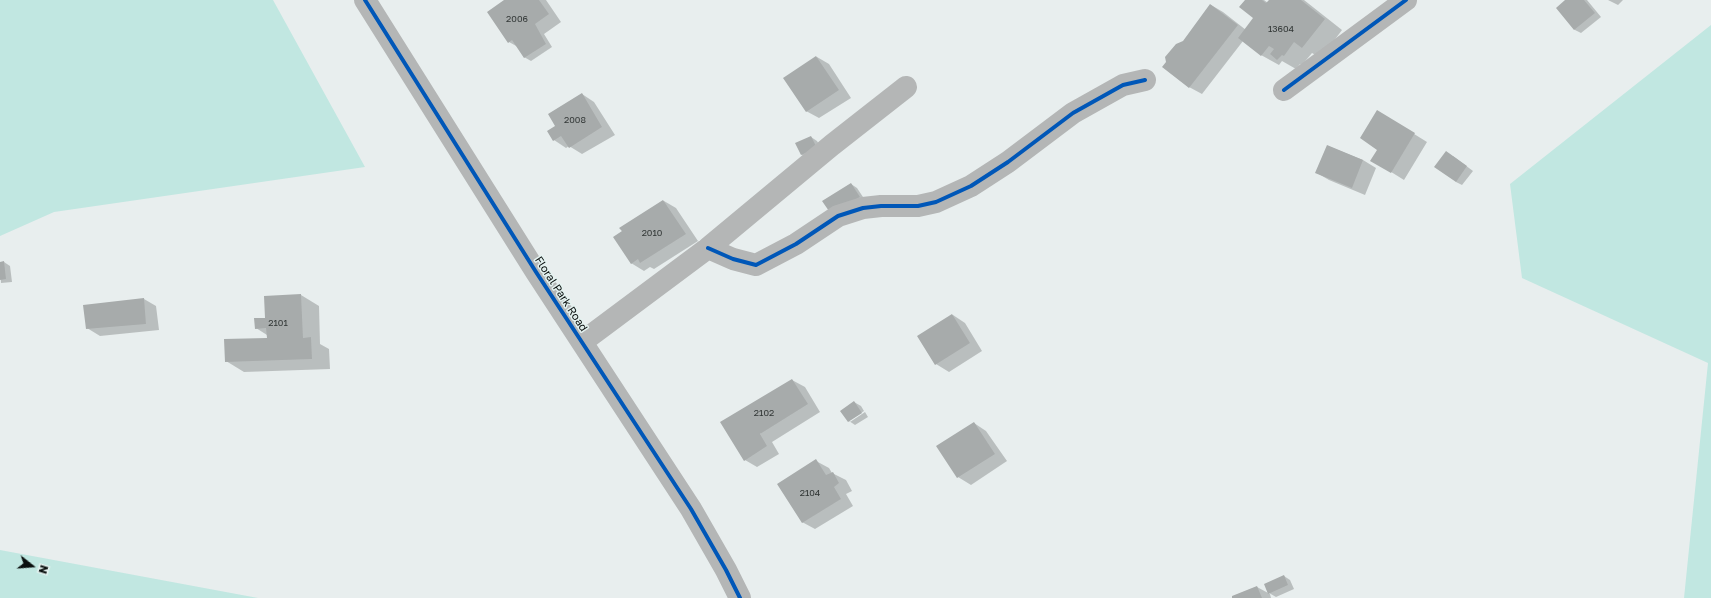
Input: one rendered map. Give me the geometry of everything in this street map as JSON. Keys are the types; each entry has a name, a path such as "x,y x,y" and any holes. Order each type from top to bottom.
{"street":[{"name":"Floral Park Road","path":"365,0 582,342 691,509 726,570 740,598"},
{"path":"1284,90 1406,0"},
{"path":"708,248 733,259 756,265 796,244 838,216 863,208 918,206 936,202 971,186 1073,113 1123,85 1145,80"},
{"path":"582,342 708,248 832,145 906,87"}],"green space":[{"path":"0,0 273,0 365,167 54,212 0,236"},
{"path":"1711,25 1711,598 1684,598 1708,363 1522,278 1510,184"},
{"path":"0,550 258,598 0,598"}],"building":[{"path":"504,0 539,0 549,14 535,24 546,44 524,58 512,40 508,43 487,12"},
{"path":"1245,0 1262,0 1266,3 1269,0 1301,0 1325,19 1302,48 1294,42 1284,56 1282,55 1277,60 1270,54 1274,49 1269,46 1261,56 1238,38 1253,18 1239,7"},
{"path":"1565,0 1584,0 1595,13 1574,30 1556,8"},
{"path":"1210,4 1238,25 1189,88 1162,67 1166,62 1165,57 1176,44 1183,41"},
{"path":"816,56 839,90 806,112 783,78"},
{"path":"582,93 602,127 569,148 561,136 553,141 547,131 555,126 548,114"},
{"path":"1377,110 1415,133 1391,173 1370,161 1377,150 1360,138"},
{"path":"811,136 817,148 801,155 795,143"},
{"path":"1327,145 1363,160 1352,188 1315,173"},
{"path":"1446,151 1467,166 1456,182 1434,167"},
{"path":"851,183 860,197 831,214 822,201"},
{"path":"663,200 686,234 640,263 638,259 631,264 613,237 622,231 619,228"},
{"path":"4,261 6,279 0,280 0,262"},
{"path":"301,294 303,338 311,337 312,359 225,362 224,339 267,338 266,328 255,329 254,318 265,318 264,296"},
{"path":"144,298 146,324 86,329 83,305"},
{"path":"952,314 970,343 935,365 917,336"},
{"path":"792,379 808,404 760,434 767,446 744,461 720,422"},
{"path":"854,401 862,413 848,422 840,411"},
{"path":"974,422 995,454 957,478 936,446"},
{"path":"816,459 826,475 833,472 839,483 834,487 841,499 802,523 777,484"},
{"path":"1284,575 1288,585 1268,594 1264,584"},
{"path":"1257,586 1262,598 1232,598 1232,596"}],"cycle path":[{"path":"365,0 536,272 691,509 726,570 740,598"},
{"path":"1284,90 1406,0"},
{"path":"708,248 733,259 756,265 796,244 838,216 863,208 881,206 918,206 936,202 971,186 1008,162 1073,113 1123,85 1145,80"}]}
